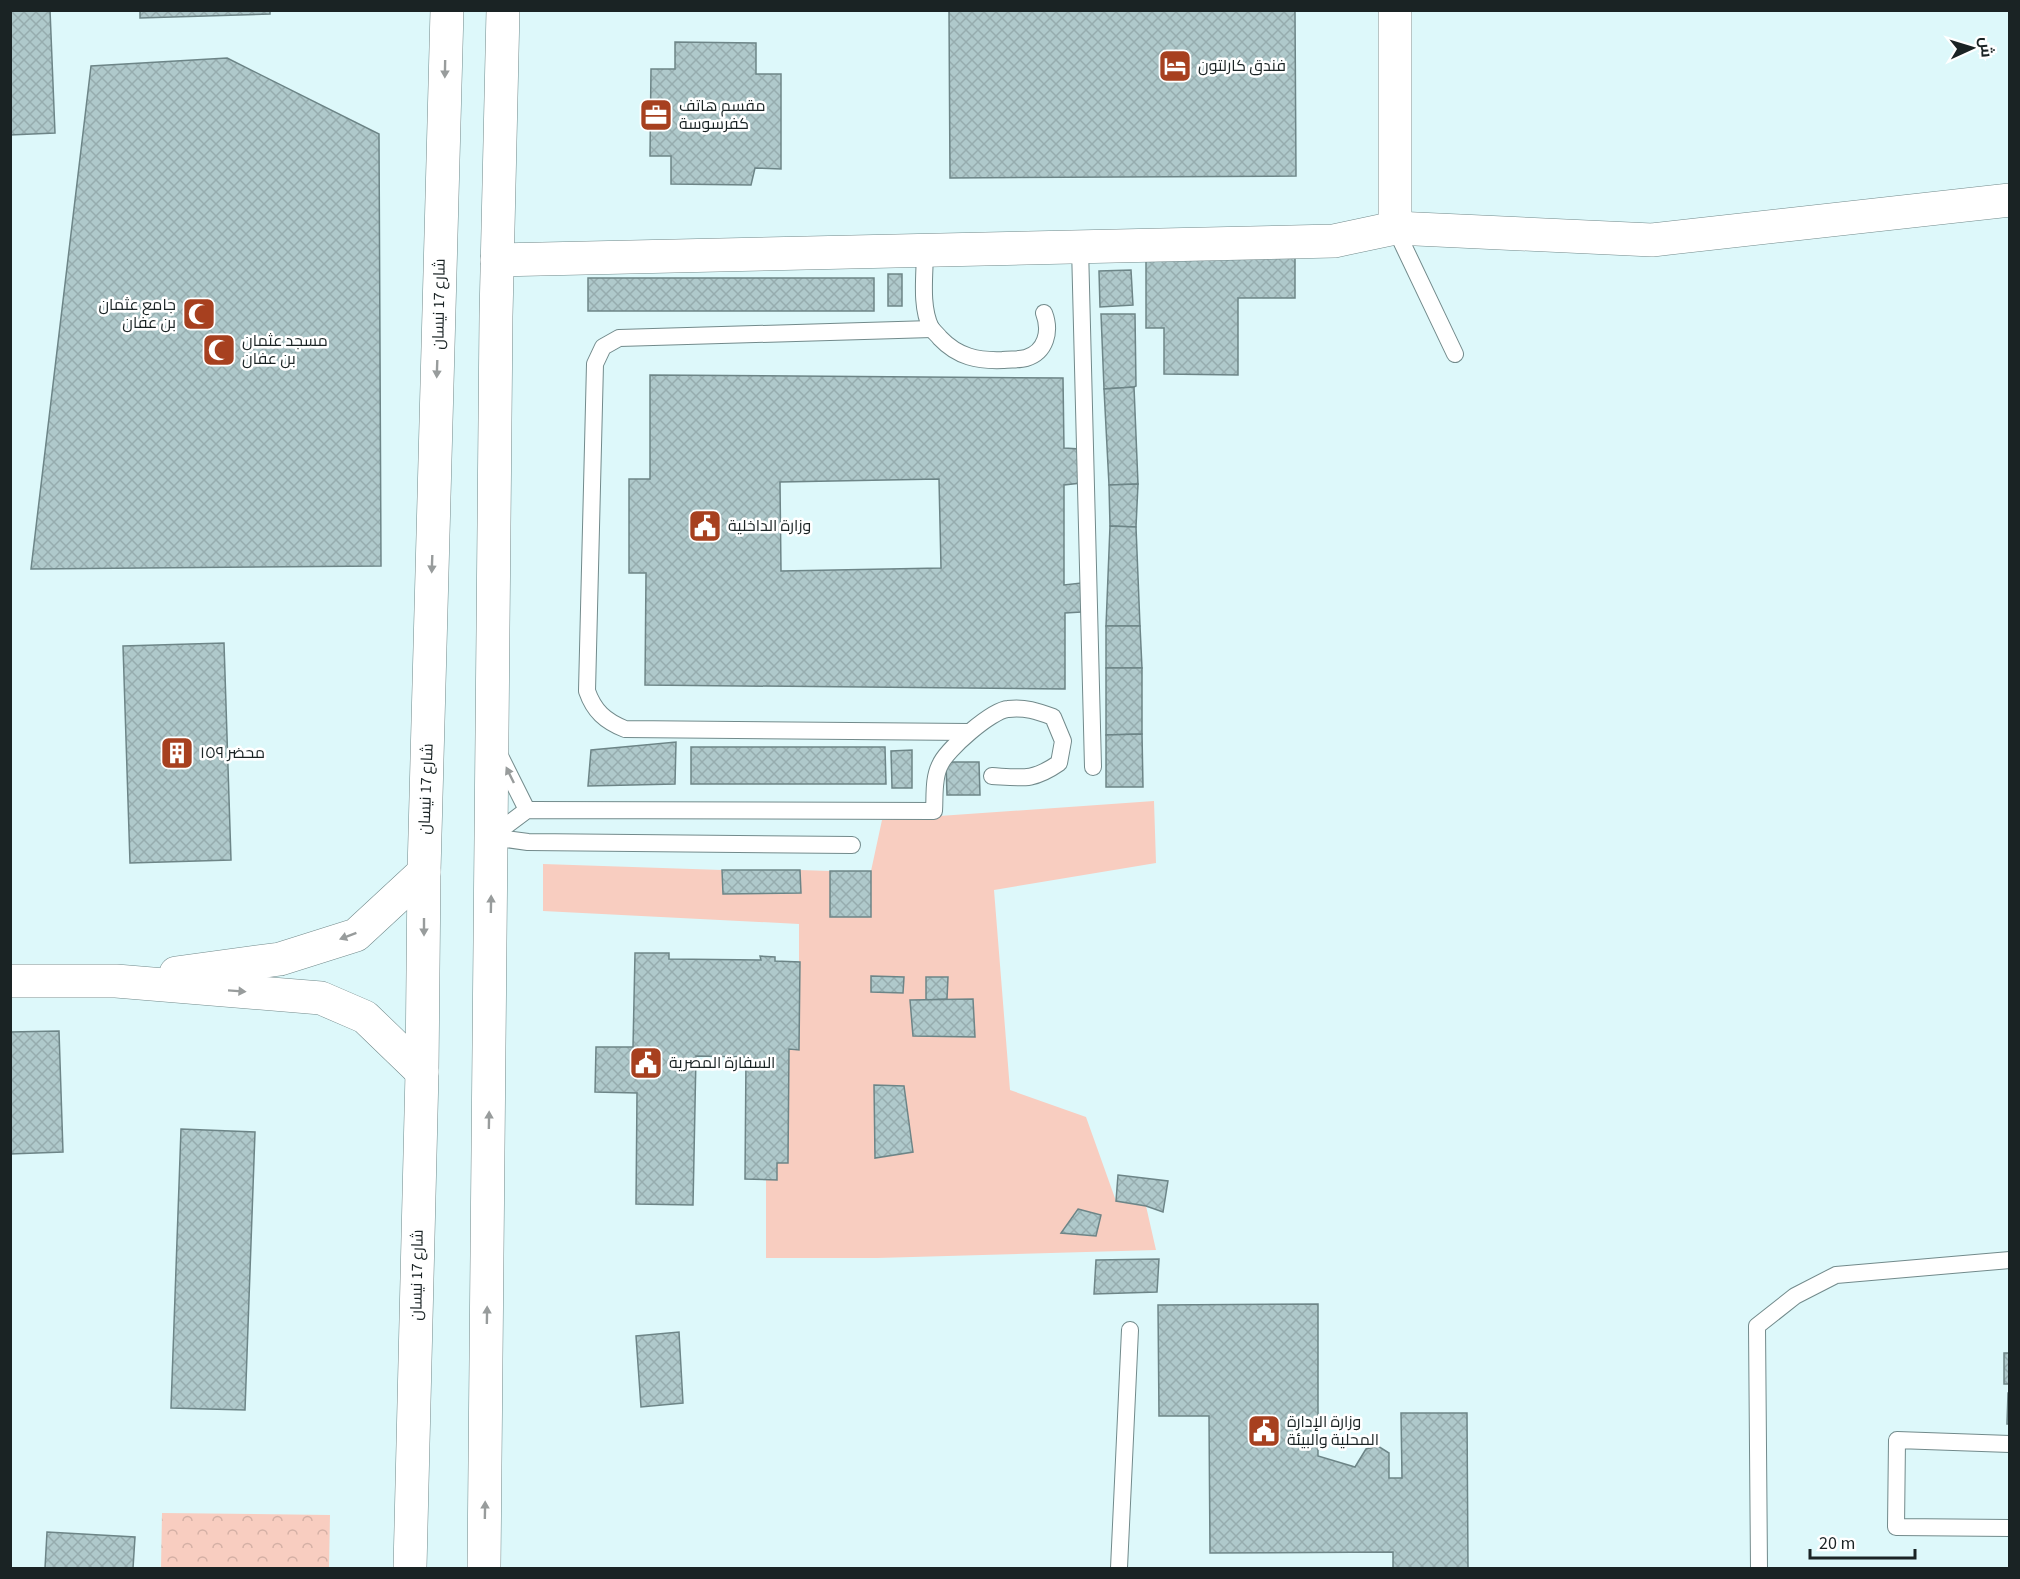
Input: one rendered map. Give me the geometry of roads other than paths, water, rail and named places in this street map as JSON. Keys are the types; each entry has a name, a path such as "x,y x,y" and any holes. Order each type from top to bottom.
{"main road":[{"name":"شارع 17 نيسان","path":"410,1569 422,1072 424,872 447,10"},
{"path":"484,1569 497,260 503,10"},
{"path":"1395,10 1395,228"},
{"path":"497,260 1334,241 1395,228 1652,240 2010,200"},
{"path":"116,981 280,959 356,935 424,872"},
{"path":"10,981 116,981 321,998 365,1017 422,1072"}],"lane":[{"path":"1395,228 1455,354"},
{"path":"1080,247 1093,767"},
{"path":"925,250 926,308 932,329 948,346 964,356 982,361 1026,358 1043,344 1048,323 1044,313"},
{"path":"932,329 620,338 603,347 595,364 586,691 591,704 600,715 625,729 969,732"},
{"path":"491,837 527,810 934,812 936,780 940,765 949,752 969,732 1004,709 1030,708 1053,717 1063,741 1059,763 1041,775 1020,778 992,776"},
{"path":"492,739 527,810"},
{"path":"491,837 528,842 852,845"},
{"path":"1759,1569 1757,1326 1795,1296 1836,1275 2010,1260"},
{"path":"1119,1569 1130,1329"},
{"path":"2010,1444 1897,1440 1896,1527 2010,1528"}],"place":[{"name":"فندق كارلتون","path":"1175,66"},
{"name":"مقسم هاتف كفرسوسة","path":"656,115"},
{"name":"جامع عثمان بن عفان","path":"199,314"},
{"name":"مسجد عثمان بن عفان","path":"219,350"},
{"name":"وزارة الداخلية","path":"705,526"},
{"name":"محضر ١٥٩","path":"177,753"},
{"name":"السفارة المصرية","path":"646,1063"},
{"name":"وزارة الإدارة المحلية والبيئة","path":"1264,1431"}]}
